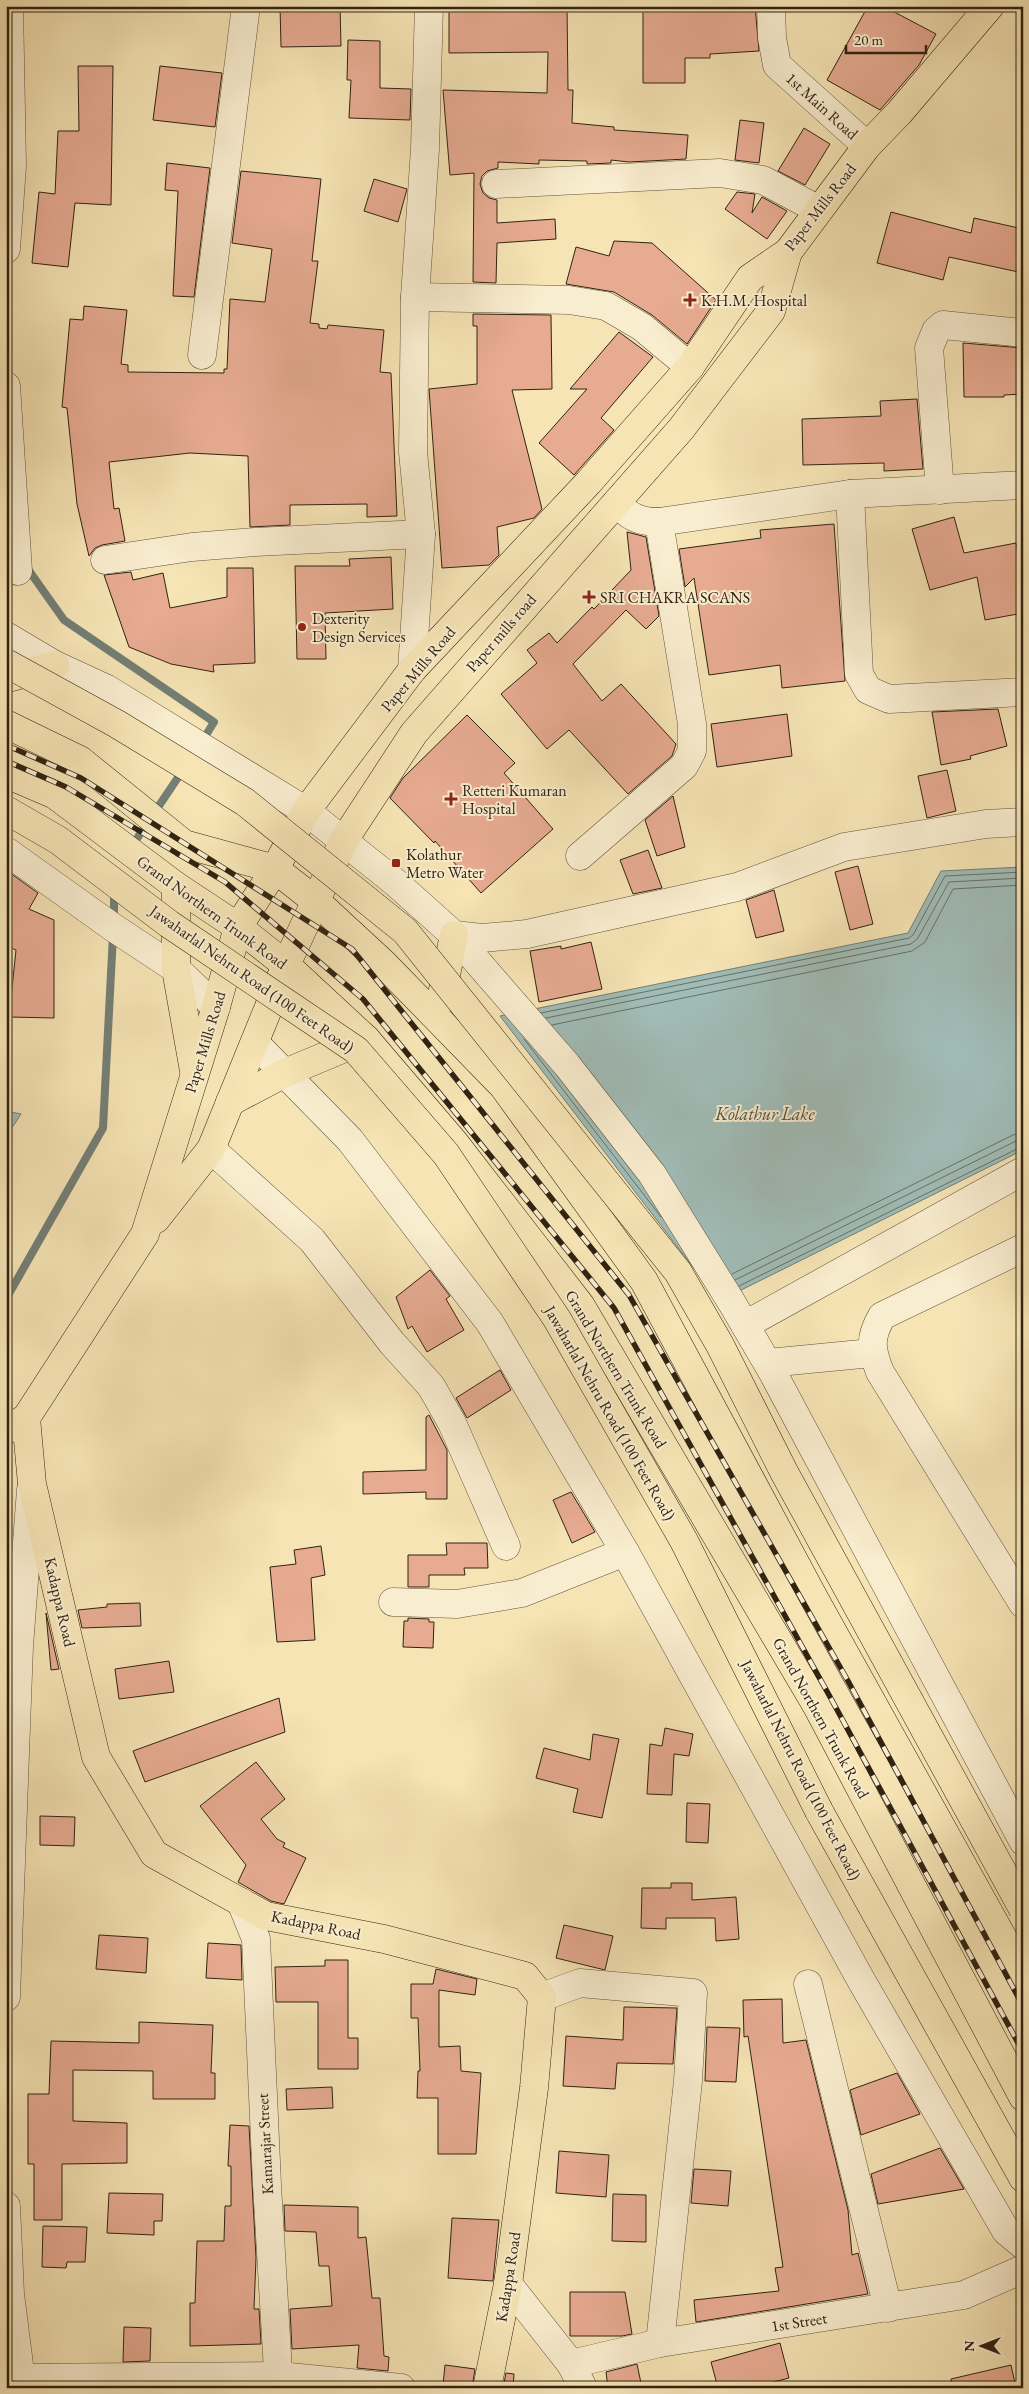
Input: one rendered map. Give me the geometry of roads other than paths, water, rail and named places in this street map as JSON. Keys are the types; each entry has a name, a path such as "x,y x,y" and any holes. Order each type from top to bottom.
{"main road":[{"name":"Paper Mills Road","path":"16,1424 145,1234 216,1007 238,927 275,870 306,811 412,670 588,483 690,367 750,278 788,252 867,146 900,113 990,6"},
{"name":"Paper mills road","path":"145,1234 210,1149 286,965 317,902 344,840 414,733 681,429 771,311 788,252"},
{"path":"6,663 117,724 244,802 404,931 678,1272 720,1345 784,1472 1023,1909"},
{"path":"6,678 54,665"},
{"path":"6,724 80,760 184,844 275,870 317,902 383,963 438,1016 504,1086 644,1281 814,1598 1023,1974"},
{"name":"Grand Northern Trunk Road","path":"6,774 55,795 176,886 238,927 286,965 366,1039 454,1142 581,1306 818,1708 1023,2097"},
{"name":"Jawaharlal Nehru Road (100 Feet Road)","path":"6,810 58,840 168,924 356,1050 446,1154 557,1319 684,1541 820,1811 1023,2178"},
{"path":"176,886 176,969 195,1075"},
{"path":"438,1016 454,935"},
{"path":"230,1102 285,1074 366,1039"},
{"name":"Kadappa Road","path":"16,1424 32,1484 96,1757 154,1854 266,1916 384,1939 525,1976 542,1997 534,2088 508,2284 487,2388"}],"street":[{"path":"202,355 246,6"},
{"path":"412,670 421,534 413,452 415,297 425,149 429,6"},
{"name":"1st Main Road","path":"771,6 772,38 777,65 867,146"},
{"path":"6,249 12,166 10,18"},
{"path":"496,184 720,174 763,180 820,210"},
{"path":"415,297 569,300 606,306 642,327 690,367"},
{"path":"940,490 929,348 936,331 943,325 1023,334"},
{"path":"6,386 18,571"},
{"path":"617,502 632,518 644,522 659,522 850,494 1023,485"},
{"path":"850,494 859,674 868,690 889,699 1023,692"},
{"path":"580,856 684,766 692,751 692,724 659,522"},
{"path":"105,560 192,547 246,542 421,534"},
{"path":"6,636 54,665 107,689 306,811 344,840 454,935 567,1065 652,1174 768,1363 1023,1841"},
{"path":"454,935 482,938 527,934 737,887 844,847 986,824 1023,822"},
{"path":"6,851 114,928 176,969 216,1007"},
{"path":"255,1043 350,1140 490,1323 625,1552 881,2015 1006,2231 1023,2245"},
{"path":"210,1149 312,1240 392,1343 431,1386 452,1423 506,1546"},
{"path":"745,1325 1023,1171"},
{"path":"1023,1248 882,1316 872,1332 872,1353 880,1372 1023,1604"},
{"path":"768,1363 872,1353"},
{"path":"6,1997 19,1646 32,1484"},
{"path":"393,1602 457,1604 522,1593 625,1552"},
{"name":"Kamarajar Street","path":"242,1902 256,1939 267,2185 279,2382"},
{"path":"542,1997 580,1983 693,1993 688,2081 660,2343"},
{"path":"808,1984 888,2308"},
{"path":"6,2206 16,2381 279,2382 400,2388"},
{"name":"1st Street","path":"571,2364 660,2343 964,2295 1023,2269"},
{"path":"508,2284 571,2364 583,2388"}],"water":[{"name":"Kolathur Lake","path":"1023,867 1023,1150 719,1301 500,1016 908,933 941,871"},
{"path":"6,1111 21,1114 6,1137"}],"waterway":[{"path":"25,565 64,620 214,722 203,740"},
{"path":"136,840 183,770"},
{"path":"114,890 114,921"},
{"path":"6,1299 103,1128 113,935"}],"railway":[{"path":"6,745 81,778 352,949 629,1295 848,1681 1023,2006"},
{"path":"6,761 66,787 225,882 363,999 614,1308 829,1695 1023,2052"}],"place":[{"name":"K.H.M. Hospital","path":"690,300"},
{"name":"SRI CHAKRA SCANS","path":"589,597"},
{"name":"Dexterity Design Services","path":"302,627"},
{"name":"Retteri Kumaran Hospital","path":"451,799"},
{"name":"Kolathur Metro Water","path":"396,863"}]}
